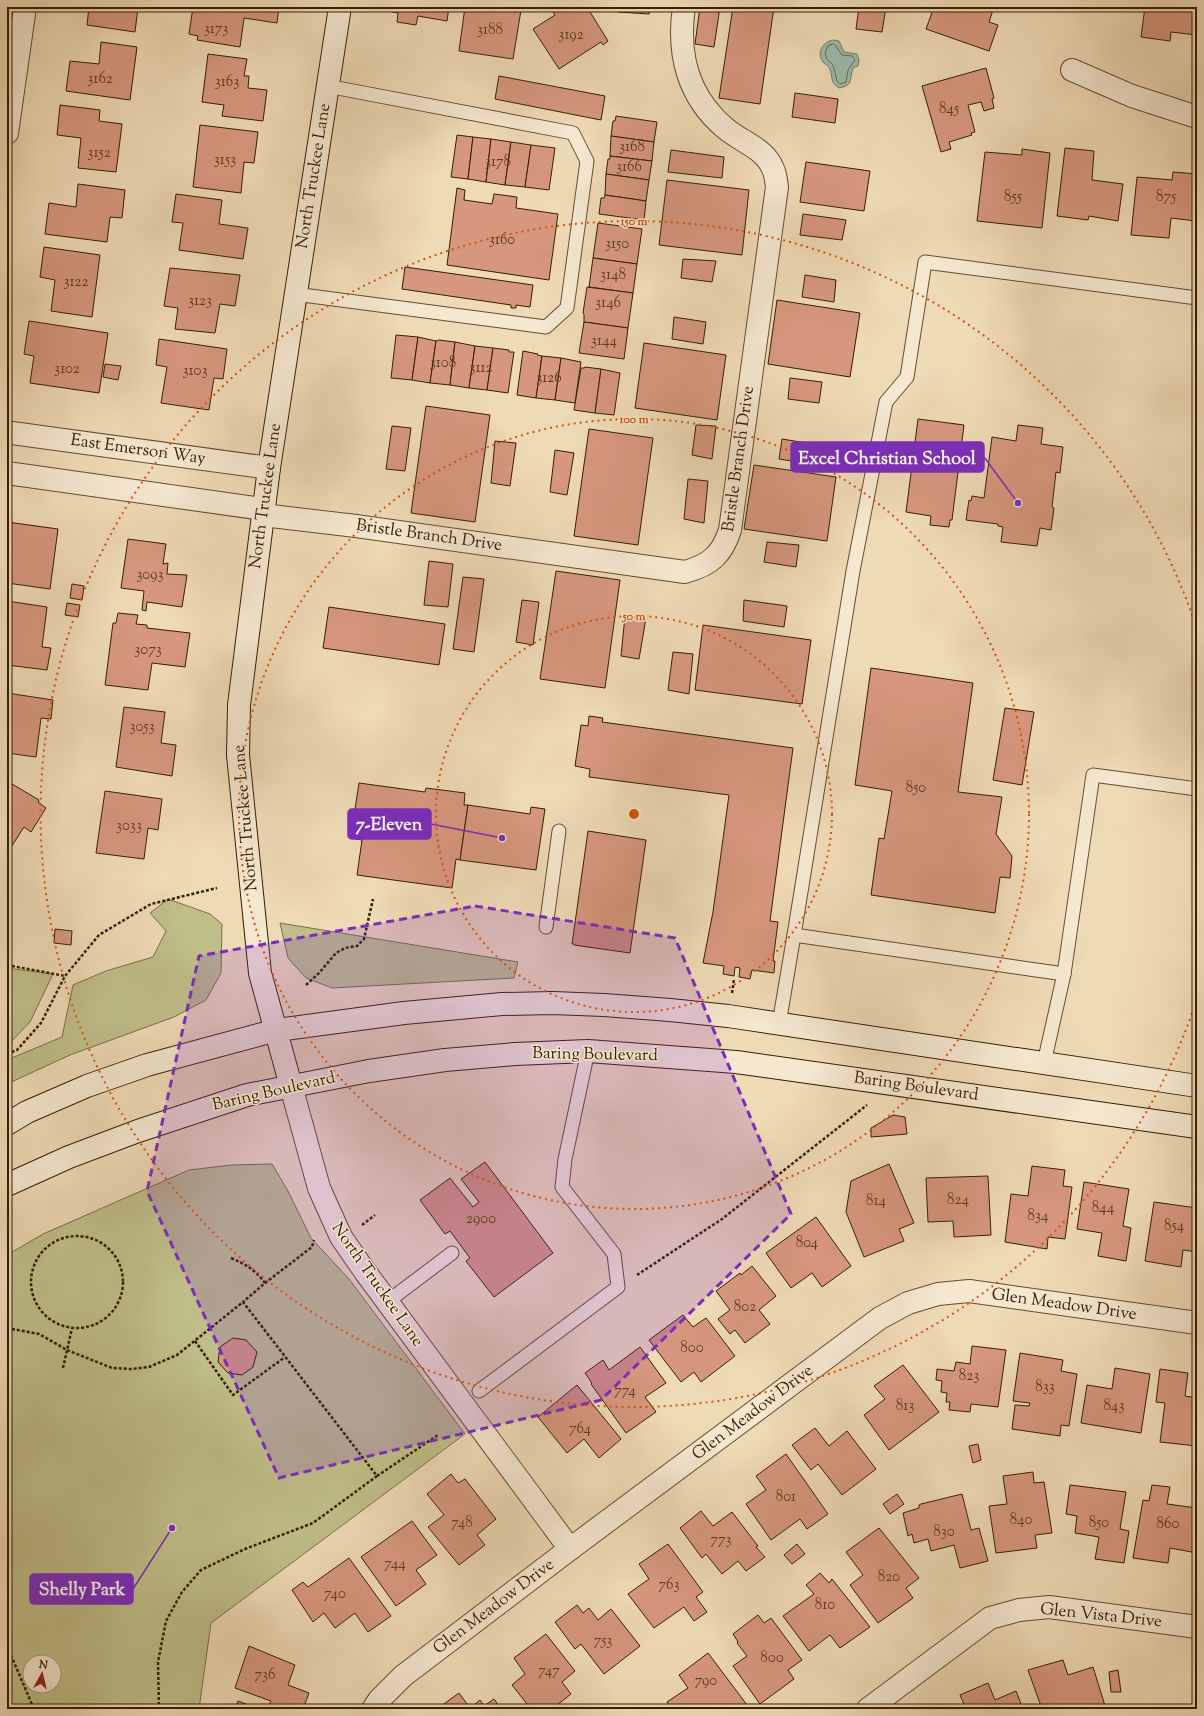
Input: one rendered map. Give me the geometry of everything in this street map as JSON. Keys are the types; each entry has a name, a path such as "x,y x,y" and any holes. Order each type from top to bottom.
{"street":[{"path":"7,133 25,7"},
{"name":"North Truckee Lane","path":"340,7 269,468 239,705 238,755 260,973 277,1030 319,1188 329,1214 341,1237 387,1302 570,1549"},
{"name":"Bristle Branch Drive","path":"263,512 685,572 702,567 716,557 726,542 730,530 778,187 773,169 763,154 725,129 706,109 693,88 684,63 681,36 684,7"},
{"path":"1072,70 1132,96 1197,117"},
{"name":"East Emerson Way","path":"7,434 12,432 269,468"},
{"path":"7,473 263,512"},
{"path":"7,1124 27,1112 87,1086 147,1065 277,1030 404,1013 502,1004 538,1003 604,1005 670,1010 778,1024 1197,1086"},
{"name":"Baring Boulevard","path":"7,1185 69,1157 138,1131 247,1095 369,1071 445,1060 515,1054 588,1051 736,1062 1197,1127"},
{"name":"Glen Meadow Drive","path":"373,1709 379,1700 403,1676 570,1549 880,1318 908,1303 938,1294 969,1291 1197,1323"},
{"name":"Glen Vista Drive","path":"868,1709 990,1618 1019,1610 1049,1607 1197,1627"}],"lane":[{"path":"295,294 546,327 567,308 588,161 573,133 327,86"},
{"path":"778,1024 794,935 852,570 886,402 907,378 925,262 1197,298"},
{"path":"1044,1063 1064,974 1093,775 1197,789"},
{"path":"546,927 559,831"},
{"path":"794,935 1064,974"},
{"path":"479,1391 618,1287 614,1254 562,1187 565,1159 588,1051"},
{"path":"387,1302 452,1253"}],"path":[{"path":"7,1054 17,1050 41,1023 65,976 99,935 151,904 217,888"},
{"path":"306,984 319,973 336,953 345,948 357,946 364,939 373,899"},
{"path":"7,965 65,976"},
{"path":"732,995 734,979"},
{"path":"618,1287 722,1219 868,1105"},
{"path":"360,1226 376,1215"},
{"path":"76,1236 89,1238 110,1250 118,1260 122,1272 123,1284 121,1296 115,1308 107,1317 96,1324 72,1328 54,1322 40,1309 35,1300 31,1281 40,1254 55,1242 76,1236"},
{"path":"7,1328 39,1334 67,1350 112,1368 131,1369 149,1367 176,1355 195,1341 312,1247 314,1240"},
{"path":"231,1258 246,1264 256,1272 265,1284"},
{"path":"243,1302 377,1476"},
{"path":"63,1368 72,1328"},
{"path":"195,1341 232,1396 285,1357"},
{"path":"159,1709 158,1662 166,1621 182,1592 201,1570 245,1549 313,1523 377,1476 438,1435"},
{"path":"7,1646 34,1709"}],"highlighted area":[{"path":"475,906 675,938 791,1214 601,1400 279,1478 147,1191 199,956"}],"shaded area":[{"path":"168,899 210,914 222,924 221,973 206,1000 174,1017 70,1055 7,1084 7,1060 62,1037 73,985 106,971 153,957 166,931 150,913"},
{"path":"280,923 518,962 514,978 332,988 306,978 288,958"},
{"path":"7,968 53,974 30,1022 7,1046"},
{"path":"272,1164 288,1191 311,1238 349,1279 465,1434 211,1623 199,1709 7,1709 7,1255 43,1234 189,1170 231,1165"}],"water":[{"path":"833,40 839,41 844,52 857,54 859,60 858,66 854,67 852,71 849,83 844,87 839,88 833,82 830,69 823,62 820,55 820,51 824,45"}],"building":[{"path":"89,7 138,7 135,32 87,25"},
{"path":"193,7 279,7 277,23 244,18 240,47 197,40 198,36 189,34"},
{"path":"393,7 449,7 447,21 418,16 416,25 397,22 398,13 392,12"},
{"path":"465,7 502,7 521,10 513,59 459,51"},
{"path":"550,7 587,7 608,41 603,45 601,42 559,69 533,29 555,15"},
{"path":"618,7 650,7 649,14 618,12"},
{"path":"700,7 720,7 714,47 695,44"},
{"path":"733,7 774,7 760,104 719,98"},
{"path":"859,7 886,7 882,32 856,29"},
{"path":"934,7 994,7 989,22 998,25 989,51 926,29"},
{"path":"1145,7 1197,7 1197,35 1171,32 1170,41 1141,37"},
{"path":"101,42 137,47 130,100 66,91 70,61 99,64"},
{"path":"208,54 247,59 244,76 249,76 248,88 267,90 263,121 222,116 224,105 202,102"},
{"path":"986,68 994,98 992,99 994,108 984,111 981,102 968,105 975,132 971,133 972,135 949,142 951,149 941,152 922,86"},
{"path":"499,76 605,96 601,120 495,99"},
{"path":"795,93 838,99 835,123 792,117"},
{"path":"60,105 100,110 99,121 122,124 116,172 78,168 81,138 57,135"},
{"path":"616,116 657,122 654,142 611,136 613,121 615,121"},
{"path":"200,125 258,132 254,163 244,162 241,193 193,187"},
{"path":"457,135 473,137 468,179 451,177"},
{"path":"611,136 654,142 652,161 610,156"},
{"path":"473,137 491,139 486,182 468,179"},
{"path":"491,139 511,142 505,185 486,182"},
{"path":"511,142 531,145 525,187 505,185"},
{"path":"531,145 555,148 549,190 525,187"},
{"path":"1065,148 1094,151 1092,180 1123,184 1118,221 1089,216 1088,220 1057,216"},
{"path":"1022,149 1050,153 1042,228 977,221 985,152 1022,155"},
{"path":"671,150 724,157 722,178 668,172"},
{"path":"610,156 652,161 649,180 606,174 608,159 610,159"},
{"path":"806,162 870,171 864,211 800,202"},
{"path":"1173,172 1197,174 1196,221 1171,218 1169,238 1131,235 1137,177 1172,180"},
{"path":"606,174 649,180 646,201 605,195"},
{"path":"667,180 749,190 742,255 659,245"},
{"path":"78,184 125,190 122,218 110,217 107,242 45,234 49,203 76,207"},
{"path":"457,188 465,190 464,200 492,204 494,194 517,197 516,208 558,214 549,280 447,265"},
{"path":"176,194 222,200 219,224 248,228 243,259 179,250 183,223 172,222"},
{"path":"605,195 646,201 644,220 599,214 601,198 604,198"},
{"path":"803,214 846,220 842,240 800,235"},
{"path":"598,223 642,229 637,264 593,258"},
{"path":"44,247 100,255 92,317 51,311 55,280 40,277"},
{"path":"593,258 637,264 633,293 589,287"},
{"path":"683,259 716,261 712,282 681,278"},
{"path":"405,267 533,285 530,307 516,305 516,308 511,308 511,305 402,289"},
{"path":"170,268 240,275 235,306 220,304 215,333 175,329 178,308 164,306"},
{"path":"805,275 836,280 834,302 802,297"},
{"path":"587,287 633,293 628,328 584,322 583,313"},
{"path":"777,300 860,313 850,377 768,364"},
{"path":"674,317 706,322 703,344 672,339"},
{"path":"29,321 108,333 99,393 30,383 34,356 24,354"},
{"path":"584,322 628,328 624,359 579,353"},
{"path":"396,335 418,337 412,380 391,378"},
{"path":"418,337 436,341 430,383 412,380"},
{"path":"159,339 227,349 223,379 214,378 209,410 161,403 167,367 156,365"},
{"path":"436,341 455,342 450,385 430,383"},
{"path":"455,342 475,346 469,388 450,385"},
{"path":"644,343 726,355 717,420 635,408"},
{"path":"475,346 493,348 487,390 469,388"},
{"path":"493,348 514,352 508,393 487,390"},
{"path":"523,351 542,356 536,398 517,395"},
{"path":"542,356 561,358 555,400 536,398"},
{"path":"561,358 581,362 575,403 555,400"},
{"path":"105,364 121,366 118,380 103,377"},
{"path":"581,368 601,369 595,413 574,410"},
{"path":"601,369 620,373 614,415 595,413"},
{"path":"790,378 822,382 819,403 788,399"},
{"path":"426,406 490,415 475,522 411,513"},
{"path":"918,419 964,425 952,520 950,520 949,527 930,525 931,516 906,512"},
{"path":"696,425 716,426 712,459 692,455"},
{"path":"1018,425 1043,428 1041,444 1063,447 1060,473 1056,472 1051,530 1040,528 1037,546 1001,542 1003,527 998,526 998,524 966,520 969,500 971,501 972,496 984,498 992,437 1016,441"},
{"path":"392,426 411,428 405,471 386,469"},
{"path":"589,429 653,438 638,545 574,536"},
{"path":"782,439 813,444 810,464 779,459"},
{"path":"495,441 516,443 510,486 491,483"},
{"path":"555,450 574,453 567,495 550,492"},
{"path":"754,465 836,477 827,541 744,529"},
{"path":"688,479 708,481 704,523 684,519"},
{"path":"7,522 58,529 50,589 7,583"},
{"path":"128,539 166,544 163,564 168,563 167,574 187,575 182,607 147,602 146,611 142,610 144,591 121,588"},
{"path":"767,542 799,545 796,567 764,562"},
{"path":"429,561 453,564 448,607 424,605"},
{"path":"556,571 620,580 605,688 540,679"},
{"path":"463,577 484,579 474,652 453,649"},
{"path":"72,584 84,586 82,600 70,598"},
{"path":"522,600 539,602 533,645 516,642"},
{"path":"744,600 787,606 784,627 743,621"},
{"path":"7,601 47,607 42,647 51,648 47,670 7,665"},
{"path":"67,603 80,605 78,617 65,615"},
{"path":"329,607 445,624 439,665 323,648"},
{"path":"118,613 138,615 136,624 147,625 147,628 190,633 185,667 152,663 148,690 105,685 113,623 116,623"},
{"path":"625,616 646,618 639,659 621,656"},
{"path":"703,625 811,640 802,704 695,690"},
{"path":"673,652 693,654 689,694 668,690"},
{"path":"871,668 973,683 958,792 1002,797 996,834 1012,856 1010,878 1000,877 995,913 871,895 879,838 884,839 892,791 855,785"},
{"path":"7,693 53,700 51,719 41,718 36,757 7,753"},
{"path":"124,707 165,712 161,743 176,745 172,776 116,767"},
{"path":"1005,708 1034,712 1022,785 993,780"},
{"path":"589,716 603,718 602,722 793,748 770,921 778,922 773,961 775,961 774,973 752,970 750,979 739,977 740,968 735,967 734,976 723,974 724,966 703,963 713,912 729,795 589,777 590,769 575,766 581,725 588,726"},
{"path":"7,781 39,800 38,802 46,808 31,832 24,827 8,852"},
{"path":"359,783 425,792 426,788 465,793 464,805 468,805 460,860 456,859 452,888 357,875 362,840 356,839 357,835 351,835"},
{"path":"105,791 162,799 158,830 148,828 144,859 96,853"},
{"path":"468,805 530,814 531,807 545,809 536,870 460,860"},
{"path":"588,831 646,840 630,953 572,944"},
{"path":"55,929 72,931 71,945 54,943"},
{"path":"893,1115 905,1117 907,1134 871,1137 871,1128"},
{"path":"485,1162 553,1253 494,1297 466,1261 470,1258 450,1231 445,1234 420,1200 450,1178 473,1207 479,1202 461,1179"},
{"path":"889,1164 914,1223 899,1229 904,1241 864,1257 846,1212 851,1181"},
{"path":"1032,1166 1065,1170 1063,1186 1072,1187 1065,1239 1048,1237 1047,1249 1005,1242 1011,1194 1028,1196"},
{"path":"988,1176 991,1235 954,1237 953,1221 928,1222 926,1178"},
{"path":"1084,1182 1129,1189 1123,1226 1131,1228 1126,1261 1098,1256 1102,1233 1077,1229"},
{"path":"1154,1202 1197,1208 1197,1252 1183,1250 1181,1267 1145,1261"},
{"path":"816,1217 851,1266 822,1287 812,1273 791,1288 766,1253"},
{"path":"752,1266 776,1296 759,1310 770,1324 745,1343 735,1330 730,1334 718,1319 730,1310 716,1291"},
{"path":"683,1315 693,1327 706,1318 735,1356 701,1382 694,1372 681,1382 649,1340"},
{"path":"233,1338 246,1340 257,1352 253,1367 242,1375 228,1373 218,1362 220,1347"},
{"path":"972,1346 1006,1350 998,1407 971,1404 970,1412 949,1410 950,1402 946,1402 947,1393 941,1392 942,1381 936,1380 937,1369 954,1371 956,1362 970,1364"},
{"path":"640,1347 666,1383 645,1397 656,1412 626,1433 591,1384 592,1383 585,1373 603,1360 609,1370"},
{"path":"1020,1353 1063,1360 1061,1371 1077,1374 1069,1426 1061,1425 1060,1436 1012,1429 1015,1405 1029,1406 1030,1403 1013,1401"},
{"path":"903,1365 939,1412 889,1450 864,1415 885,1399 874,1386"},
{"path":"1115,1368 1150,1374 1141,1433 1081,1423 1087,1385 1112,1389"},
{"path":"1160,1369 1188,1373 1185,1396 1197,1398 1197,1446 1160,1442 1165,1403 1156,1402"},
{"path":"577,1385 621,1439 599,1458 584,1439 567,1453 538,1417"},
{"path":"815,1428 829,1446 847,1431 876,1469 842,1495 818,1464 811,1470 792,1445"},
{"path":"978,1444 981,1460 973,1463 969,1446"},
{"path":"786,1454 828,1514 807,1529 800,1519 771,1540 746,1504 766,1490 756,1476"},
{"path":"1033,1472 1034,1483 1044,1482 1052,1533 1035,1535 1037,1548 996,1553 989,1506 1007,1504 1003,1476"},
{"path":"451,1474 458,1483 465,1479 496,1519 477,1535 485,1545 459,1565 428,1527 444,1515 427,1494"},
{"path":"1070,1485 1126,1492 1120,1529 1129,1531 1124,1563 1095,1559 1099,1537 1075,1533 1077,1516 1066,1514"},
{"path":"1152,1485 1170,1487 1167,1504 1197,1508 1197,1553 1170,1548 1168,1563 1133,1558 1143,1500 1149,1501"},
{"path":"897,1494 904,1504 890,1514 883,1504"},
{"path":"962,1494 971,1530 979,1528 988,1561 960,1568 954,1545 931,1551 928,1539 914,1543 912,1534 908,1536 903,1513 919,1508 919,1505 921,1504"},
{"path":"701,1511 713,1526 732,1512 758,1546 756,1547 765,1557 746,1571 738,1561 722,1574 706,1554 702,1558 680,1528"},
{"path":"412,1521 437,1555 416,1570 426,1584 396,1606 361,1557"},
{"path":"879,1528 919,1578 906,1588 913,1598 878,1623 850,1585 863,1575 846,1552"},
{"path":"668,1544 703,1592 696,1597 707,1612 694,1621 684,1607 654,1628 628,1594 649,1579 639,1564"},
{"path":"797,1544 805,1554 792,1564 784,1555"},
{"path":"349,1558 391,1616 368,1632 355,1613 335,1628 324,1613 313,1622 292,1590 303,1582 308,1587"},
{"path":"820,1573 829,1583 832,1579 870,1627 840,1648 830,1635 809,1651 783,1616 814,1594 806,1585"},
{"path":"577,1605 583,1613 589,1608 598,1620 611,1609 640,1646 604,1674 581,1644 575,1649 555,1622"},
{"path":"758,1615 764,1623 771,1618 802,1660 788,1670 794,1679 760,1704 733,1666 747,1656 737,1643 738,1642 733,1634"},
{"path":"546,1634 575,1671 562,1682 571,1694 552,1709 531,1709 512,1685 525,1674 514,1658"},
{"path":"249,1646 295,1665 288,1685 309,1693 303,1709 270,1709 268,1708 271,1701 235,1688"},
{"path":"708,1653 750,1709 672,1709 667,1702 688,1688 679,1675"},
{"path":"1063,1660 1068,1675 1093,1667 1106,1709 1042,1709 1028,1670"},
{"path":"1118,1670 1121,1692 1111,1692 1109,1672"},
{"path":"988,1683 995,1700 1016,1691 1023,1709 966,1709 960,1695"},
{"path":"459,1693 470,1708 480,1700 484,1706 494,1699 501,1709 437,1709"},
{"path":"238,1701 259,1709 235,1709"}],"place":[{"name":"Excel Christian School","path":"1018,503"},
{"name":"7-Eleven","path":"502,838"},
{"name":"Shelly Park","path":"172,1528"}]}
